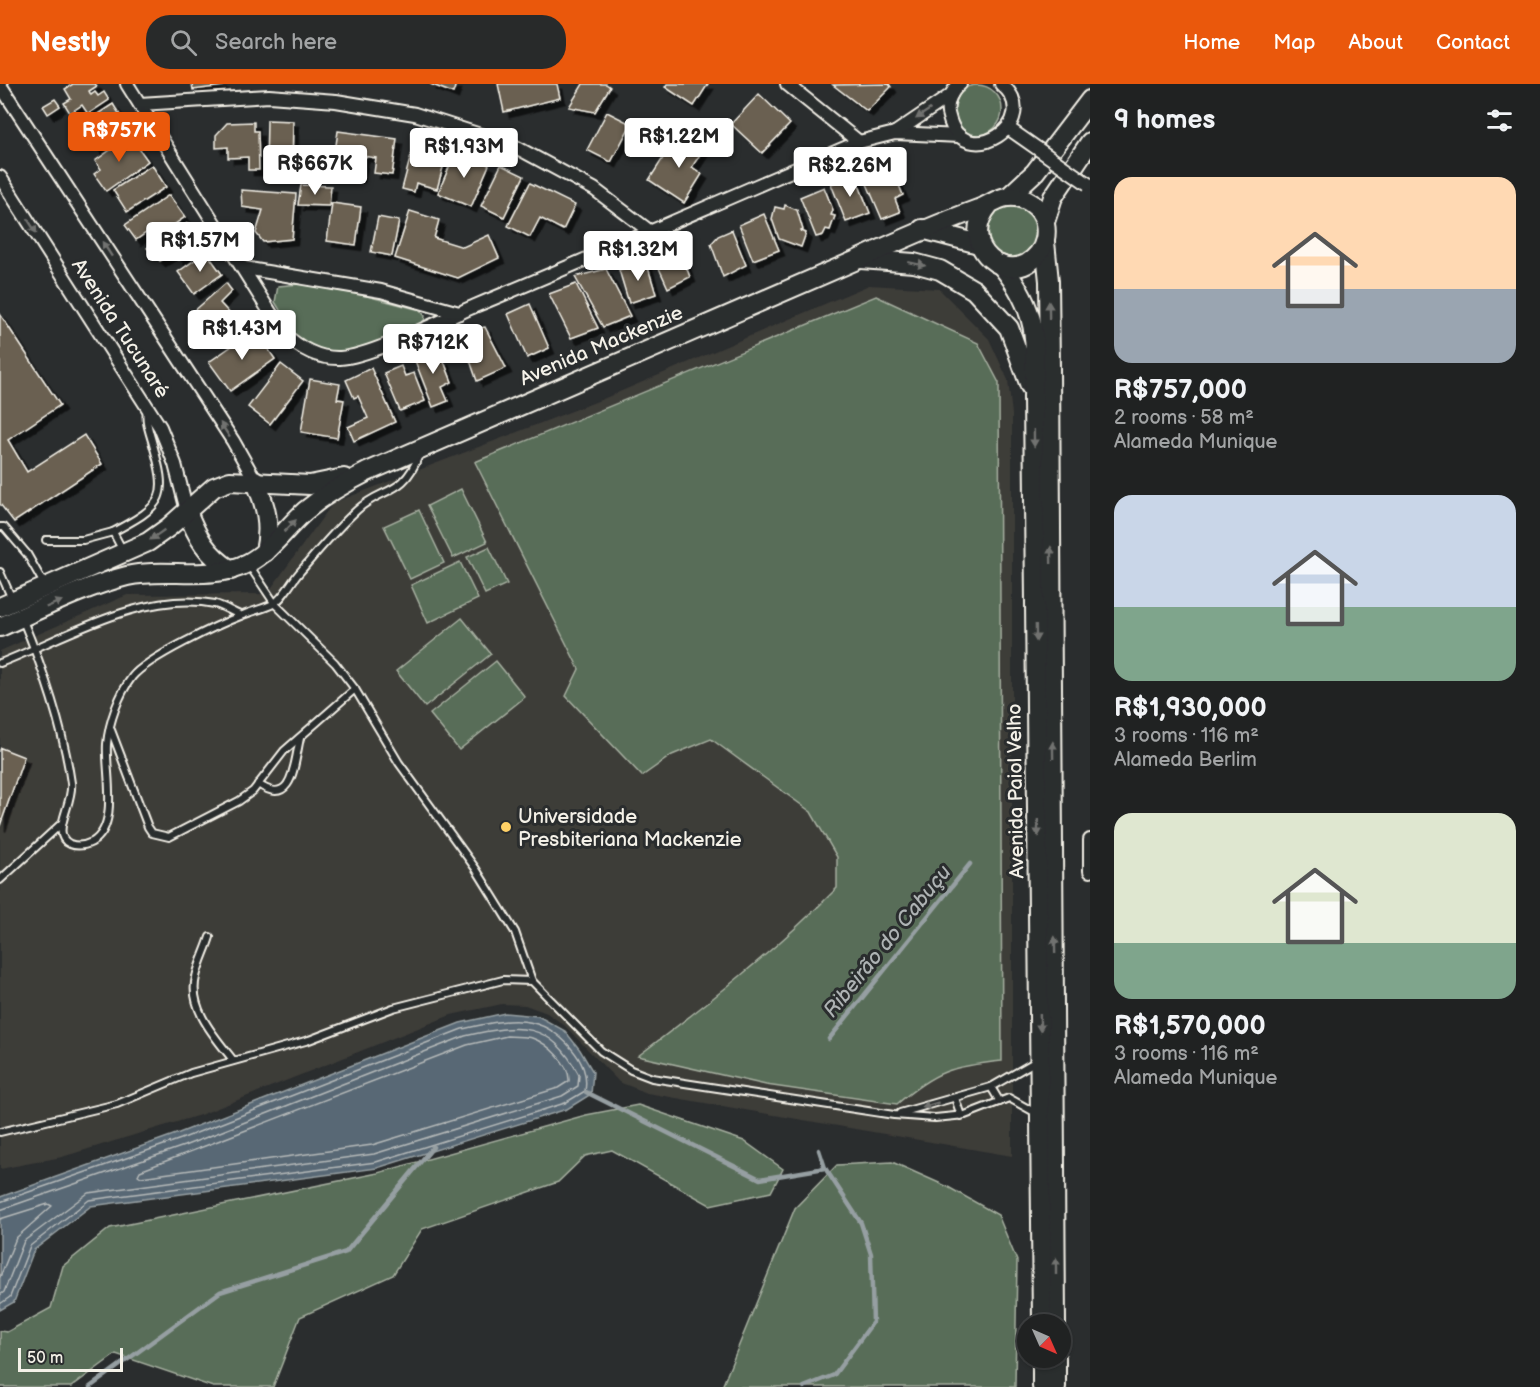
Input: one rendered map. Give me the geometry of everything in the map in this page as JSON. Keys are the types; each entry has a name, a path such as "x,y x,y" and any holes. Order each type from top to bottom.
{"main road":[{"path":"922,229 979,244 978,223 989,205 1008,197 1035,172 1090,100"},
{"path":"1001,265 1012,267 1032,260 1045,242 1045,222 1053,197 1090,142"},
{"path":"1008,197 1031,203 1045,222"},
{"name":"Avenida Mackenzie","path":"239,566 265,552 304,512 328,494 363,474 859,259 922,229 989,205"},
{"name":"Avenida Paiol Velho","path":"1045,242 1049,281 1050,368 1056,1314"},
{"name":"Avenida Paiol Velho","path":"979,244 984,254 1001,265 1019,286 1033,322 1042,1314"},
{"path":"859,259 914,263 940,270 974,290 1009,328 1033,396"},
{"name":"Avenida Mackenzie","path":"6,604 148,542 214,487 230,481 255,480 310,485 363,474"},
{"path":"255,480 268,517 269,532 265,552"},
{"path":"187,511 203,546 217,561 239,566"},
{"path":"0,627 126,576 239,566"},
{"path":"1042,1368 1042,1387"},
{"path":"1056,1368 1056,1387"}],"street":[{"path":"127,84 283,333 298,346 326,357 339,358 358,355 860,142 895,133 960,136 981,143 991,141 1008,128 1014,111 1011,94 1004,85"},
{"path":"787,84 860,142"},
{"name":"Avenida Tucunaré","path":"0,86 233,441 255,480"},
{"path":"895,133 956,88"},
{"path":"956,88 948,113 954,129 960,136"},
{"path":"140,104 269,96 336,101 415,114 512,145 594,189 652,232"},
{"path":"1008,128 1089,184"},
{"name":"Avenida Tucunaré","path":"0,177 148,406 169,445 187,511"},
{"path":"244,268 381,291 459,313"},
{"path":"1090,840 1090,871"}],"lane":[{"path":"46,540 83,540 113,532 149,512 160,496 162,477 146,417 148,406"},
{"path":"61,824 61,836 67,843 79,847 99,838 106,829 110,793 107,744 113,714 132,677 146,665 240,615 275,604 357,510 407,480 421,448"},
{"path":"0,527 4,526 14,536 46,587"},
{"path":"113,532 124,553"},
{"path":"239,566 335,663 355,689 399,762 476,869 515,932 532,981 601,1051 631,1070 652,1078 894,1114 935,1118 961,1116 1012,1099 1041,1116"},
{"path":"0,572 6,604"},
{"path":"0,663 133,608 194,602 217,604 240,615"},
{"path":"0,880 61,824 70,806 72,791 66,746 35,650 21,618"},
{"path":"110,729 148,827 160,836 169,837 239,801 258,784 284,751 355,689"},
{"path":"258,784 271,793 279,792 285,787 291,778 300,737"},
{"path":"210,937 195,978 196,1002 210,1032 232,1060"},
{"path":"0,1132 117,1104 191,1073 309,1040 393,1008 503,980 532,981"},
{"path":"894,1114 992,1087 1041,1058"},
{"path":"992,1087 1000,1102"},
{"path":"955,1098 961,1116"}],"shaded area":[{"name":"Universidade Presbiteriana Mackenzie","path":"869,285 939,289 989,339 1008,380 1012,414 1012,1156 647,1093 619,1082 564,1025 547,1013 525,1005 502,1004 451,1015 200,1115 62,1157 0,1169 0,651 127,595 267,594 333,503 603,399"}],"green space":[{"path":"972,85 982,85 995,92 1002,105 1002,115 995,128 982,135 972,135 963,131 956,124 952,115 952,105 956,96 963,89"},
{"path":"1007,204 1027,207 1040,222 1035,251 1010,262 987,248 986,232 987,221 993,213"},
{"path":"300,284 363,295 420,310 425,316 424,322 362,348 328,353 313,349 297,337 275,302 278,286"},
{"path":"876,296 978,343 999,383 1002,1061 970,1065 945,1072 922,1084 897,1104 766,1085 638,1056 765,955 837,888 837,857 811,812 711,739 672,755 642,776 566,696 579,669 475,462"},
{"path":"461,489 487,542 453,558 427,506"},
{"path":"419,510 444,563 410,579 384,526"},
{"path":"489,547 507,584 485,594 467,557"},
{"path":"460,562 478,599 428,623 411,585"},
{"path":"462,618 491,654 425,707 396,671"},
{"path":"496,661 525,697 459,750 430,714"},
{"path":"638,1105 744,1141 783,1169 771,1192 710,1205 612,1150 585,1156 558,1182 422,1229 393,1275 300,1317 273,1387 213,1387 116,1354 71,1387 0,1387 0,1331 7,1332 51,1308 63,1266 110,1228 378,1173 586,1115"},
{"path":"892,1162 948,1187 998,1215 1017,1261 1015,1387 722,1387 795,1208 837,1165"}],"water":[{"path":"505,1013 538,1016 565,1031 593,1072 591,1094 567,1109 377,1168 91,1206 34,1250 14,1302 0,1310 0,1197 179,1133 460,1023"}],"building":[{"path":"73,84 95,84 97,86 89,91 91,95 95,92 98,96 104,92 109,100 88,114 82,105 70,113 64,103 71,99 65,89"},
{"path":"192,84 223,84 223,86 193,90"},
{"path":"430,84 456,84 453,93"},
{"path":"498,84 557,84 560,98 504,112"},
{"path":"583,84 606,84 610,87 595,112 569,107"},
{"path":"667,84 708,84 694,106 665,87"},
{"path":"889,84 891,87 867,111 833,85"},
{"path":"759,94 790,124 762,153 731,124"},
{"path":"55,99 60,106 48,114 43,106"},
{"path":"113,104 128,128 96,149 81,125"},
{"path":"607,112 631,124 611,162 587,150"},
{"path":"267,120 293,121 292,169 266,169"},
{"path":"254,122 254,131 258,131 259,170 248,170 248,157 228,158 228,147 216,148 216,135 227,123"},
{"path":"338,131 397,139 392,175 374,173 376,158 363,156 359,177 332,173"},
{"path":"679,133 704,148 692,167 702,174 684,203 649,180"},
{"path":"130,136 148,161 106,191 94,174 101,169 95,161"},
{"path":"415,140 448,149 437,189 416,183 414,192 402,189"},
{"path":"456,151 489,165 471,207 438,193"},
{"path":"152,165 166,187 127,212 113,190"},
{"path":"501,165 524,176 504,217 481,206"},
{"path":"880,165 881,168 886,167 887,171 892,169 903,195 895,199 900,212 882,219 864,177"},
{"path":"855,175 870,213 846,222 831,184"},
{"path":"530,183 575,205 563,230 540,218 530,237 508,226"},
{"path":"301,185 331,186 329,206 298,205"},
{"path":"824,187 833,210 831,215 835,216 830,230 826,229 823,235 816,237 800,197"},
{"path":"241,190 296,194 292,239 263,242 256,233 263,210 242,207"},
{"path":"169,195 185,217 162,233 153,228 136,240 125,225"},
{"path":"332,203 361,207 356,245 327,241"},
{"path":"785,205 797,210 803,230 801,231 806,233 801,247 779,239 772,219 775,207 784,209"},
{"path":"410,211 439,220 434,238 463,247 489,235 499,258 458,278 395,258"},
{"path":"764,214 779,250 753,260 739,225"},
{"path":"378,217 399,221 392,256 371,252"},
{"path":"188,223 202,247 179,260 175,252 160,261 147,248"},
{"path":"732,230 746,265 723,277 711,244 718,236"},
{"path":"674,236 690,277 668,288 650,248"},
{"path":"206,252 222,274 194,294 178,272"},
{"path":"646,261 656,294 629,303 619,270"},
{"path":"606,269 630,316 603,327 575,277"},
{"path":"226,283 232,291 220,303 230,314 210,331 193,312"},
{"path":"576,284 598,328 571,338 549,294"},
{"path":"530,304 549,348 527,358 508,314"},
{"path":"0,314 60,405 8,440 27,472 84,435 102,464 14,522 0,504"},
{"path":"485,327 506,368 477,381 460,331"},
{"path":"255,330 275,359 230,391 209,362"},
{"path":"431,346 437,361 443,359 452,382 442,387 448,401 433,407 412,353"},
{"path":"281,364 303,381 270,424 248,407"},
{"path":"401,366 405,376 414,373 425,401 400,411 384,373"},
{"path":"371,368 395,422 354,441 348,427 368,418 358,396 354,398 346,380"},
{"path":"310,379 340,384 337,399 344,400 337,438 301,432"},
{"path":"1,748 24,757 0,826 0,750"}],"waterway":[{"name":"Ribeirão do Cabuçu","path":"829,1039 970,864"},
{"path":"586,1092 760,1179 825,1168"},
{"path":"90,1387 220,1292 346,1252 433,1147"},
{"name":"Ribeirão do Cabuçu","path":"804,1387 834,1375 873,1322 871,1254 861,1223 825,1168 819,1150"}],"place":[{"name":"Universidade Presbiteriana Mackenzie","path":"506,827"}]}
